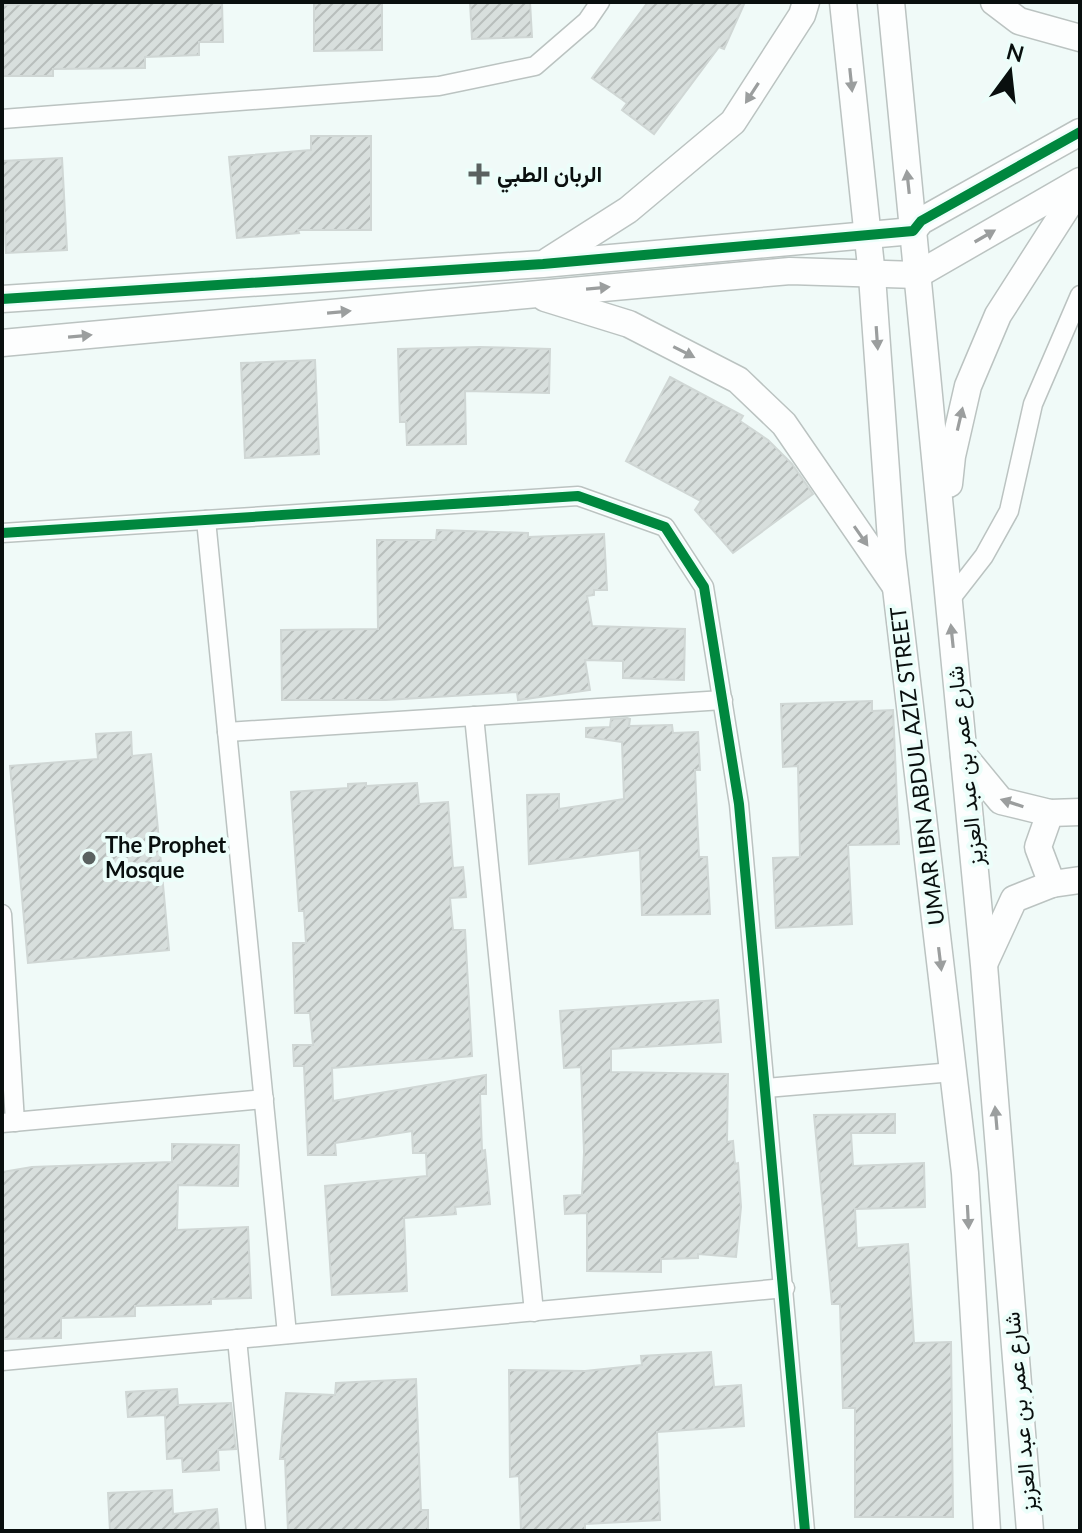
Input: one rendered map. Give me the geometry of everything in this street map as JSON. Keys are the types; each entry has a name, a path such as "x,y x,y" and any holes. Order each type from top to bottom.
{"street":[{"path":"2,119 439,86 535,66 587,21 600,2"},
{"path":"543,264 628,210 733,122 802,15 806,2"},
{"name":"UMAR IBN ABDUL AZIZ STREET","path":"843,2 872,276 897,588 965,1173 985,1527"},
{"name":"شارع عمر بن عبد العزيز","path":"891,2 984,965 1030,1531"},
{"path":"994,2 1019,21 1080,38"},
{"path":"2,299 543,264 866,238 913,231 921,221 1080,132"},
{"path":"2,343 790,271 872,276 917,275 1080,184"},
{"path":"944,552 952,456 968,386 998,315 1080,184"},
{"path":"534,294 629,324 738,380 784,424 897,588"},
{"path":"949,601 984,556 1009,511 1033,404 1080,295"},
{"path":"2,533 578,496 665,527 704,587 739,804 805,1531"},
{"path":"206,520 287,1334"},
{"path":"227,732 723,700"},
{"path":"474,716 534,1312"},
{"path":"964,756 1001,801 1050,813 1080,812"},
{"path":"1050,813 1038,847 1052,884"},
{"path":"984,965 1014,899 1052,884 1080,880"},
{"path":"2,914 8,1123 264,1099"},
{"path":"766,1088 953,1072"},
{"path":"2,1361 785,1288"},
{"path":"237,1339 256,1531"}],"building":[{"path":"222,2 223,42 199,42 199,55 145,57 145,68 53,69 53,76 2,76 2,5"},
{"path":"314,2 382,2 382,50 314,51"},
{"path":"470,2 530,2 532,37 472,39"},
{"path":"648,2 745,2 724,49 719,47 654,134 622,110 627,103 592,78"},
{"path":"311,136 371,136 371,230 298,230 299,233 237,238 229,157 311,150"},
{"path":"62,158 67,250 6,253 2,161"},
{"path":"398,349 550,349 549,393 465,391 466,444 407,445 406,422 400,422"},
{"path":"315,360 319,454 245,458 241,363"},
{"path":"670,377 743,416 740,421 768,440 792,464 813,494 733,553 695,510 701,501 626,461"},
{"path":"437,530 528,533 528,537 604,534 607,590 594,590 594,595 587,596 592,626 685,629 684,680 623,678 623,661 585,660 590,690 518,700 517,692 386,700 282,700 281,630 378,629 377,540 436,540"},
{"path":"872,701 872,711 893,710 899,844 848,845 852,924 776,928 773,858 800,857 798,766 783,767 781,704"},
{"path":"611,719 630,719 629,726 672,725 673,733 698,732 700,770 695,770 699,857 707,857 710,914 642,915 640,850 529,864 527,795 559,794 559,809 624,799 622,742 586,737 586,728 610,727"},
{"name":"The Prophet Mosque","path":"131,732 132,756 151,754 169,950 28,963 10,766 98,759 96,734"},
{"path":"366,783 366,786 417,783 419,804 448,802 453,868 463,867 466,897 450,898 453,930 465,930 472,1056 332,1068 333,1101 486,1075 486,1094 480,1094 482,1151 485,1150 490,1204 455,1207 456,1214 404,1218 407,1291 332,1295 325,1186 427,1176 426,1153 413,1153 412,1131 335,1143 336,1155 308,1155 304,1066 294,1066 293,1045 313,1045 310,1013 295,1013 293,943 306,943 304,911 299,911 291,792 348,788 348,784"},
{"path":"718,1000 721,1042 611,1049 611,1072 728,1074 727,1142 733,1141 735,1164 738,1163 741,1207 736,1257 698,1254 698,1258 661,1259 661,1272 587,1271 587,1213 565,1214 564,1196 582,1195 584,1152 581,1067 564,1068 560,1011"},
{"path":"895,1114 895,1133 851,1133 853,1166 924,1163 925,1207 855,1209 857,1248 908,1244 914,1343 951,1342 953,1517 855,1517 855,1408 843,1408 840,1304 832,1304 814,1115"},
{"path":"172,1144 239,1145 238,1186 178,1185 177,1230 248,1227 251,1298 211,1299 211,1304 135,1306 135,1316 61,1318 61,1338 2,1339 2,1172 32,1167 172,1162"},
{"path":"711,1352 714,1387 741,1385 744,1426 657,1432 660,1520 585,1524 585,1531 521,1531 519,1476 510,1477 509,1370 585,1371 642,1365 641,1356"},
{"path":"416,1379 421,1510 428,1510 428,1531 288,1531 285,1459 280,1459 286,1393 335,1395 336,1383"},
{"path":"177,1389 178,1405 231,1403 236,1449 218,1450 219,1470 183,1472 182,1458 167,1459 165,1415 128,1417 126,1392"},
{"path":"172,1490 173,1514 217,1509 219,1531 110,1531 108,1493"}],"cycle path":[{"path":"2,299 543,264 913,231 921,221 1080,132"},
{"path":"2,533 578,496 665,527 704,587 739,804 805,1531"}],"place":[{"name":"الربان الطبي","path":"479,174"},
{"name":"The Prophet Mosque","path":"89,858"}]}
